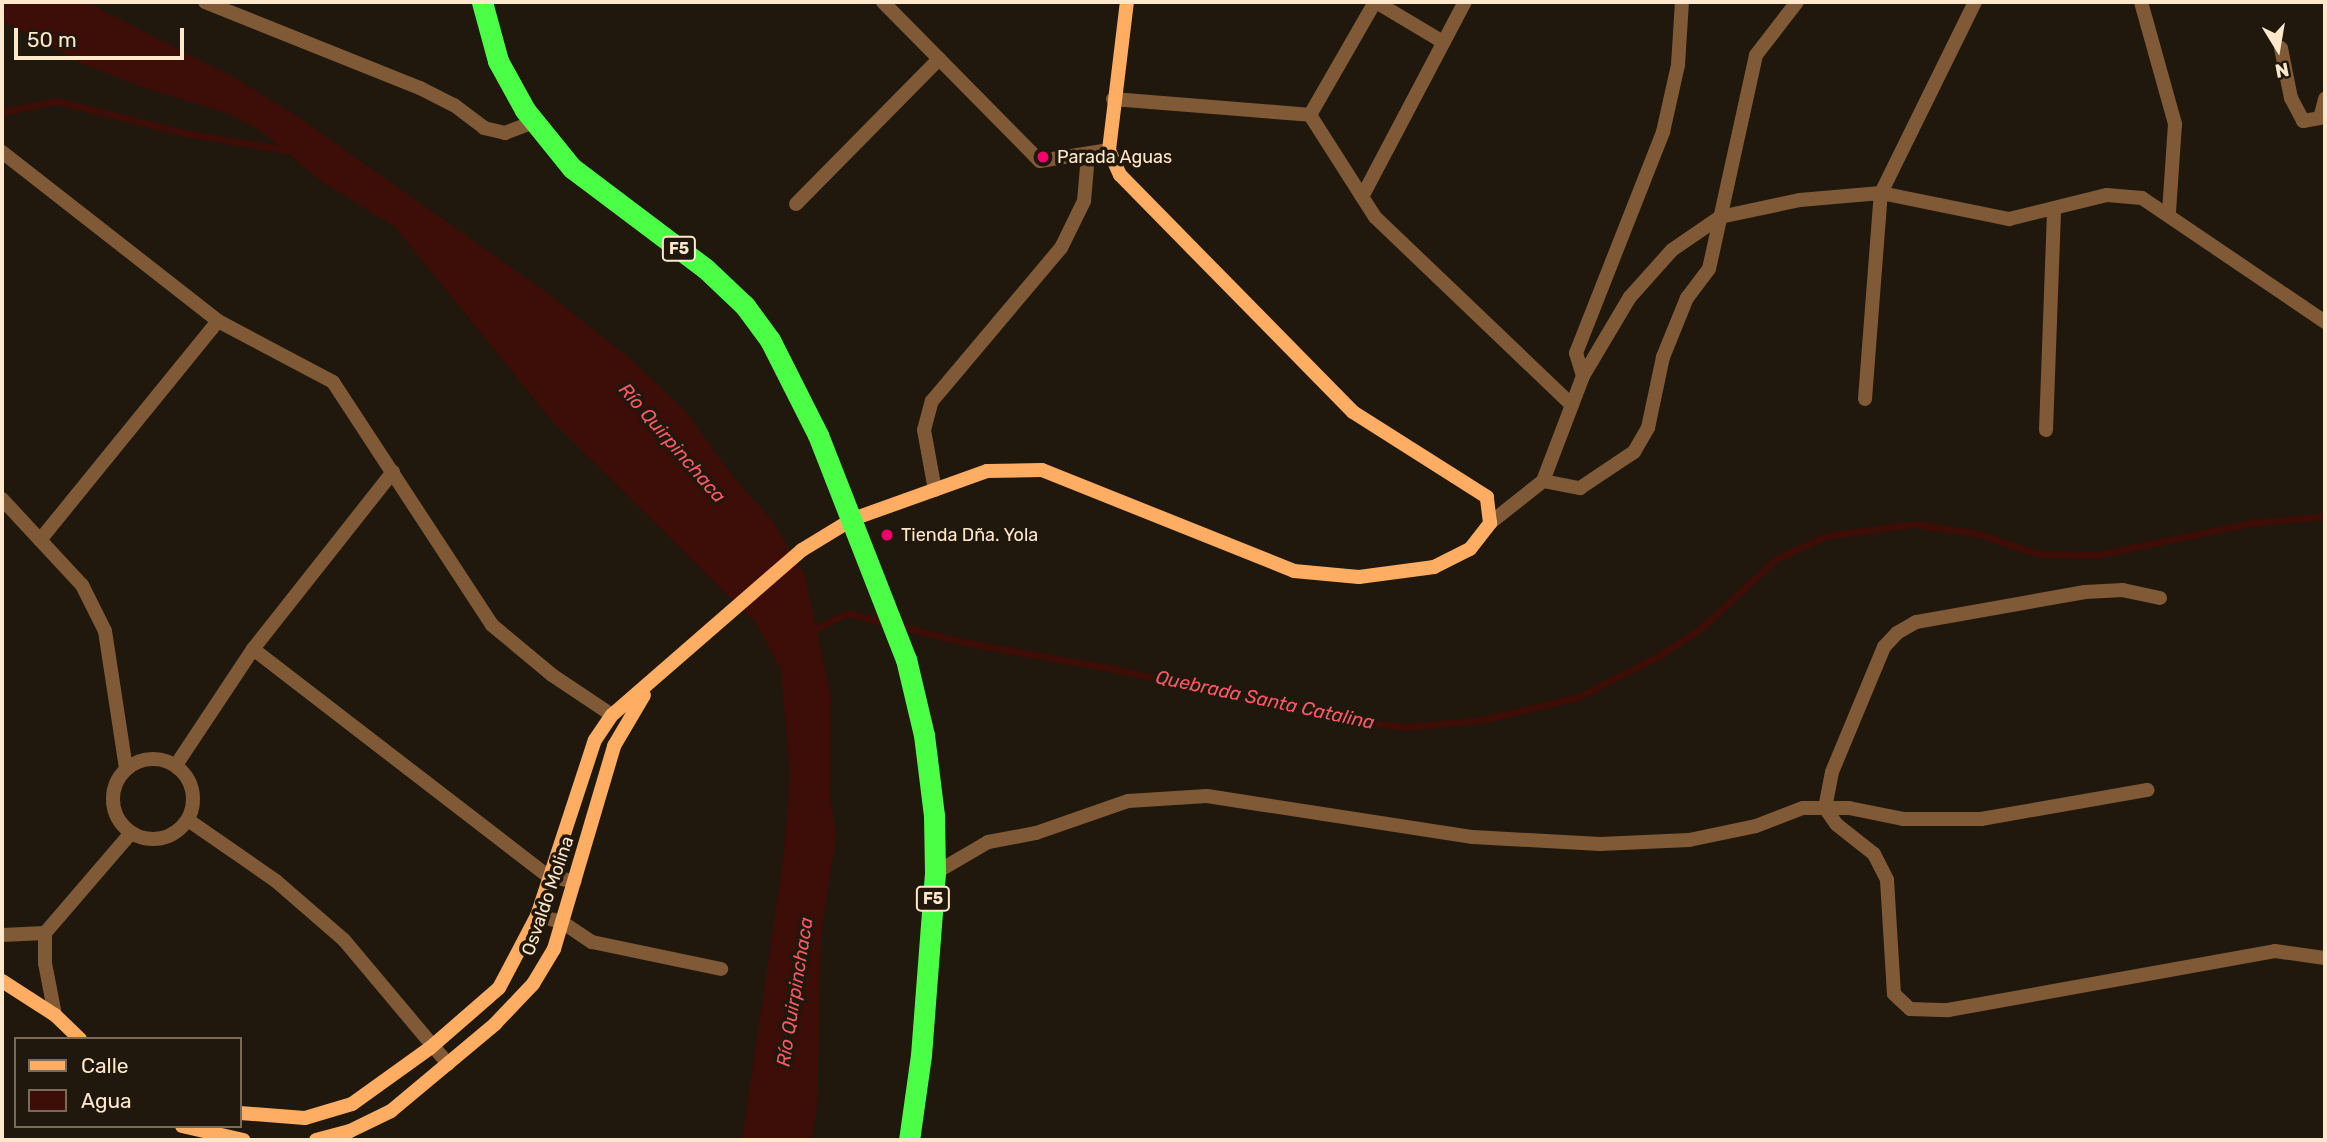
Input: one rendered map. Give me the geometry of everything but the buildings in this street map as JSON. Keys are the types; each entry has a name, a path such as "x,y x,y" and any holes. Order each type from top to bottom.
{"highway":[{"name":"F5","path":"482,2 498,61 534,122 572,168 706,269 745,306 796,385 880,588 906,659 924,735 934,815 935,873 921,1055 909,1140"}],"main road":[{"path":"242,1113 274,1118 326,1114 379,1089 499,988 522,953 537,916 595,740 612,715 652,685 708,629 803,550 853,519 987,471 1042,470 1294,571 1359,577 1434,567 1471,549 1490,523 1486,497 1353,412 1120,175 1109,150 1113,99 1127,2"},
{"name":"Osvaldo Molina","path":"316,1140 351,1131 391,1111 448,1064 533,984 562,922 614,746 652,685"},
{"path":"2,981 55,1015 76,1033"},
{"path":"191,1128 243,1140"}],"street":[{"path":"205,2 420,88 454,105 484,128 505,133 534,122"},
{"path":"884,2 1040,161 1109,150"},
{"path":"1310,116 1376,2 1443,42"},
{"path":"1362,197 1465,2"},
{"path":"1583,376 1576,353 1663,132 1678,65 1682,2"},
{"path":"1543,481 1580,488 1634,452 1648,428 1663,357 1688,298 1709,269 1756,55 1797,2"},
{"path":"1866,399 1881,193 1975,2"},
{"path":"2141,2 2175,124 2169,214"},
{"path":"2281,48 2291,98 2303,121 2320,118 2325,99"},
{"path":"796,204 939,59"},
{"path":"1113,99 1310,116"},
{"path":"1310,116 1375,217 1572,405"},
{"path":"2,152 218,321 333,382 492,625 552,675 612,715"},
{"path":"935,490 924,430 932,401 1061,248 1084,201 1088,155"},
{"path":"1490,523 1543,481 1583,376 1638,288 1672,250 1720,217 1800,200 1881,193 2008,219 2054,211 2107,195 2142,198 2325,323"},
{"path":"2046,430 2054,211"},
{"path":"40,540 218,321"},
{"path":"176,765 253,649 393,472"},
{"path":"2,499 82,585 105,631 126,769"},
{"path":"2160,598 2123,590 2085,592 1916,622 1897,632 1884,646 1832,772 1825,808 1836,824 1874,854 1886,880 1894,994 1910,1009 1948,1010 2275,951 2325,958"},
{"path":"253,649 549,877 575,881"},
{"path":"150,759 176,765 191,785 192,809 188,820 168,836 155,839 131,833 116,814 113,802 114,790 126,769 150,759"},
{"path":"935,873 988,842 1036,833 1128,801 1207,796 1473,836 1600,844 1689,841 1756,826 1803,808 1850,808 1903,819 1981,820 2147,790"},
{"path":"188,820 276,881 344,940 430,1048 448,1064"},
{"path":"55,1015 45,963 45,933 131,833"},
{"path":"537,916 562,922 592,942 721,969"},
{"path":"2,935 45,933"}],"water":[{"name":"Río Quirpinchaca","path":"2,2 86,2 235,78 297,116 546,292 632,360 686,412 733,477 772,520 805,576 831,697 830,795 836,835 821,935 817,1108 812,1140 742,1140 783,860 790,778 781,670 756,623 553,422 395,227 321,181 262,132 233,115 142,87 81,63 2,20"}],"waterway":[{"path":"2,112 57,101 184,133 292,151"},
{"name":"Quebrada Santa Catalina","path":"811,631 847,613 967,643 1109,668 1345,720 1406,727 1482,720 1578,697 1657,657 1700,629 1776,559 1826,536 1914,524 1979,534 2038,554 2097,555 2251,523 2325,516"}],"place":[{"name":"Parada Aguas","path":"1043,157"},
{"name":"Tienda Dña. Yola","path":"887,535"}]}
